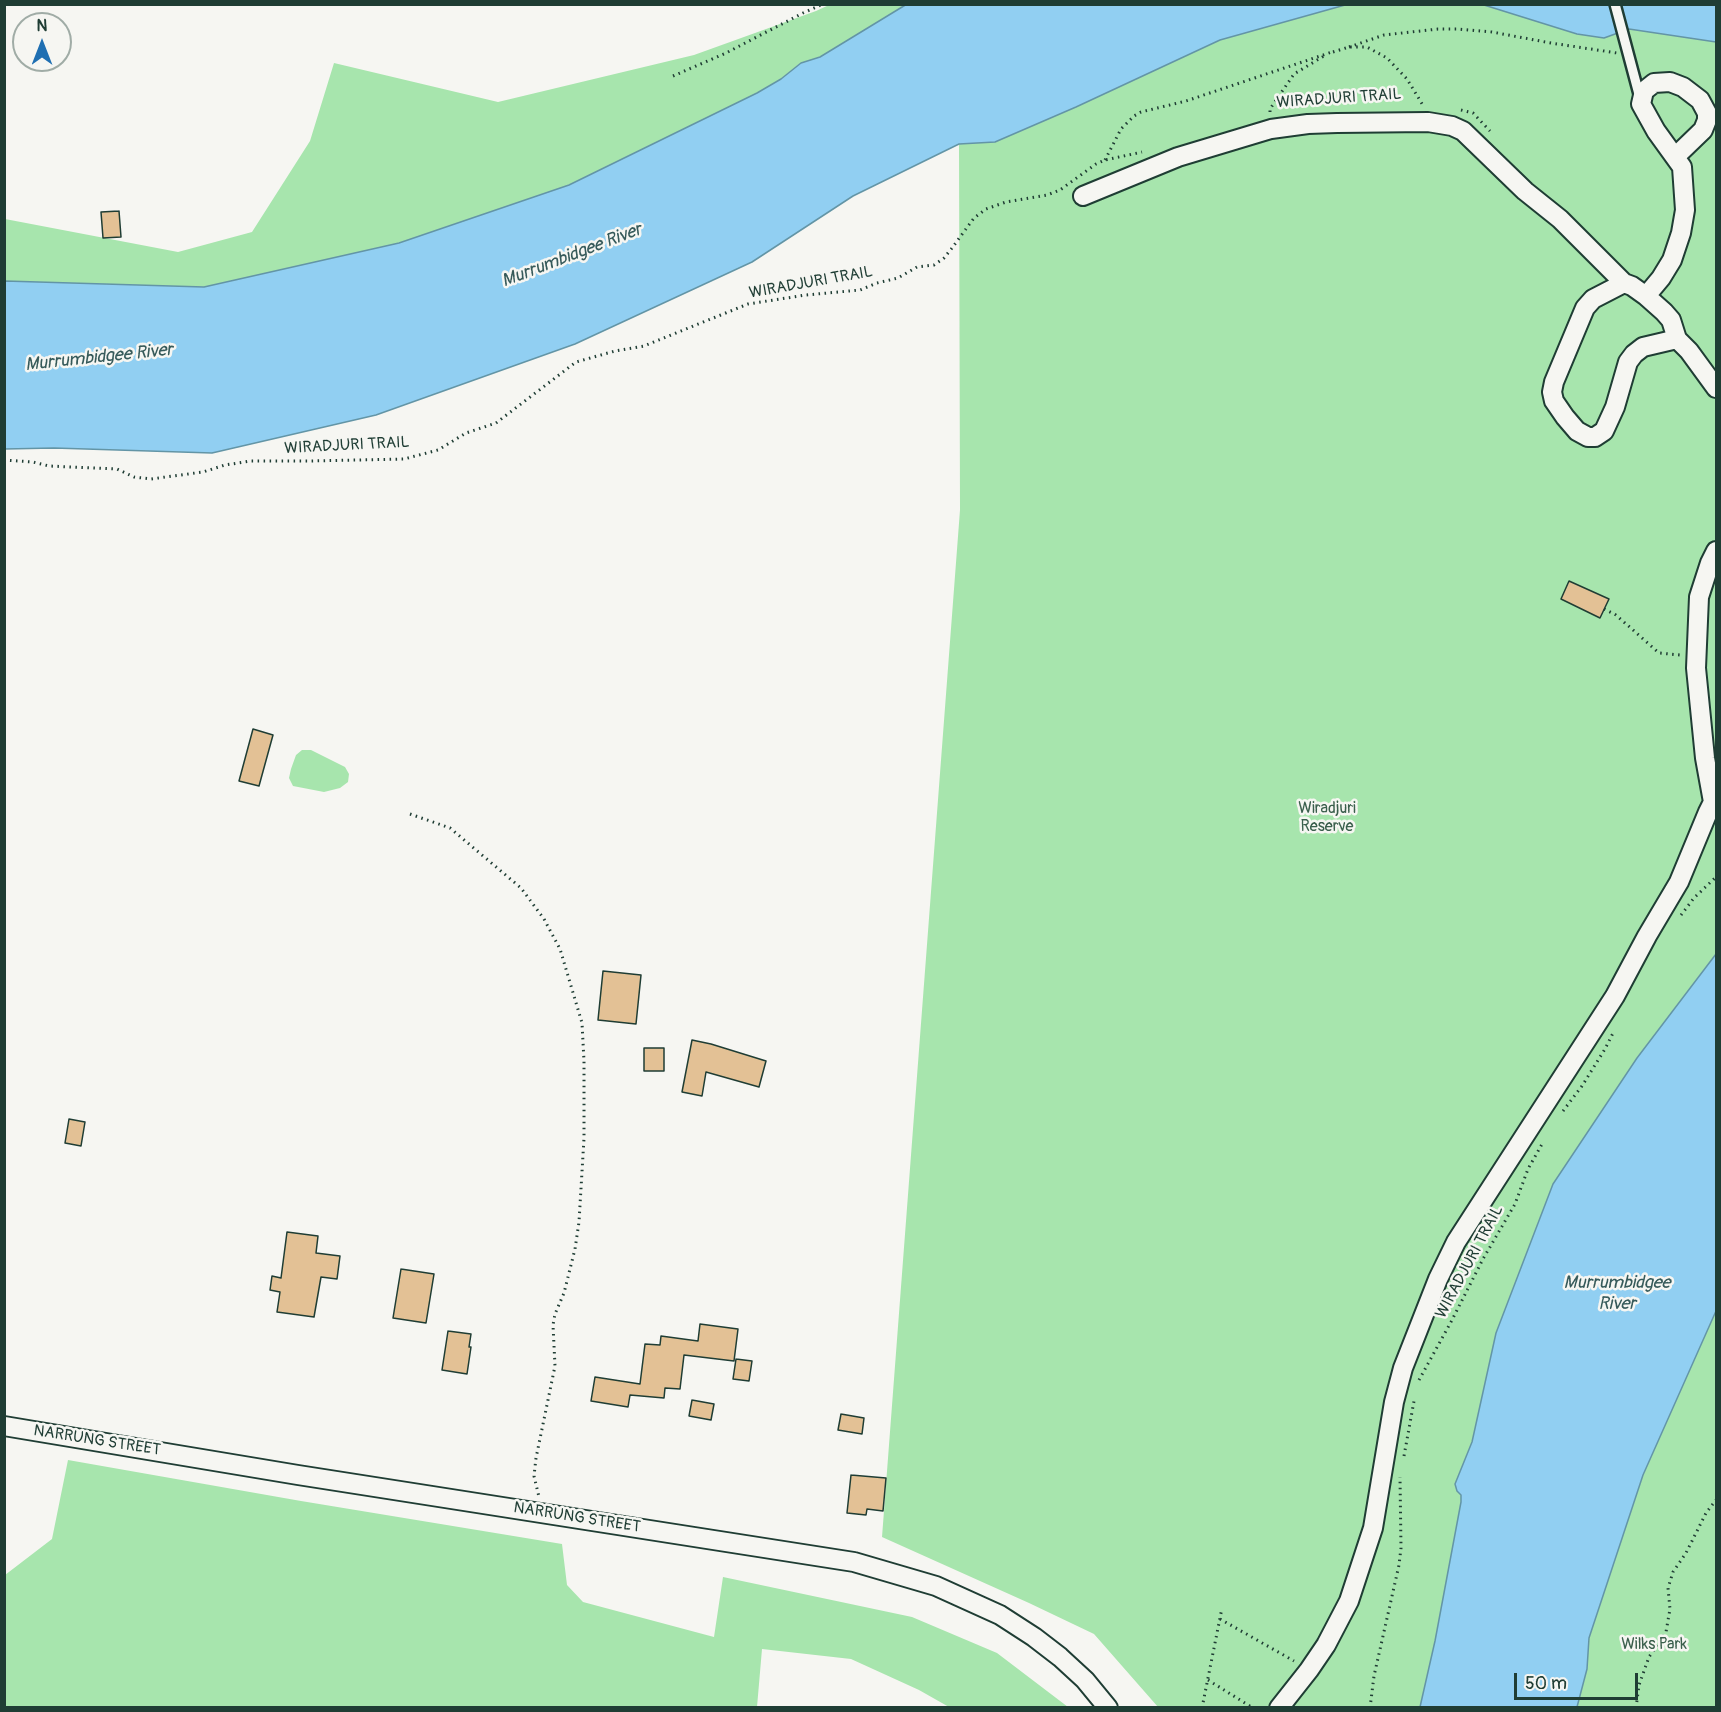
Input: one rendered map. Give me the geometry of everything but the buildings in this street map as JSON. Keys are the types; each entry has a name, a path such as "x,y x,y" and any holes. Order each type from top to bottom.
{"street":[{"path":"1646,296 1672,260 1681,233 1685,210 1682,167 1656,131 1641,104 1649,85 1670,82 1683,87 1704,106 1707,113 1706,125 1675,157"},
{"path":"1083,196 1178,157 1271,129 1308,124 1434,115 1463,131 1525,191 1568,227 1624,283 1646,296 1671,320 1677,339 1689,351 1716,388"},
{"path":"1624,283 1593,299 1585,308 1554,382 1552,392 1554,401 1577,431 1588,437 1595,437 1605,431 1615,407 1628,362 1634,354 1643,347 1677,339"},
{"path":"1279,1707 1309,1670 1333,1635 1350,1601 1372,1528 1394,1402 1403,1368 1438,1279 1456,1242 1615,996 1679,882 1715,799 1705,758 1695,668 1699,597 1716,551"},
{"name":"NARRUNG STREET","path":"4,1426 854,1562 936,1586 1000,1615 1060,1657 1108,1707"}],"lane":[{"path":"1615,4 1641,104"}],"path":[{"path":"674,76 726,53 823,4"},
{"path":"1105,160 1121,129 1141,112 1186,100 1384,35 1456,28 1492,32 1609,53 1628,54"},
{"path":"1350,47 1367,48 1387,58 1407,79 1424,107 1434,115"},
{"path":"1271,129 1270,109 1294,74 1332,52"},
{"name":"WIRADJURI TRAIL","path":"1414,106 1424,107 1434,115"},
{"path":"1456,110 1473,113 1491,133"},
{"name":"WIRADJURI TRAIL","path":"4,460 33,462 49,466 117,469 134,477 151,480 203,472 225,465 251,461 404,459 438,450 466,433 496,423 576,362 644,346 748,304 860,290 898,278 917,267 934,265 944,258 974,218 986,209 1006,202 1047,195 1060,190 1096,164 1150,149"},
{"path":"1604,609 1616,615 1659,653 1696,656"},
{"path":"410,814 450,828 521,888 544,919 560,949 582,1023 584,1138 579,1222 564,1293 553,1325 555,1366 534,1476 539,1498 549,1514"},
{"path":"1677,917 1716,877"},
{"path":"1558,1117 1582,1086 1614,1031"},
{"name":"WIRADJURI TRAIL","path":"1416,1386 1483,1259 1515,1204 1528,1169 1542,1143"},
{"path":"1402,1467 1414,1398"},
{"path":"1370,1707 1374,1676 1399,1565 1401,1473"},
{"path":"1636,1707 1639,1685 1649,1657 1666,1632 1670,1609 1668,1588 1673,1572 1686,1553 1706,1512 1716,1500"},
{"path":"1202,1707 1222,1608"},
{"path":"1220,1619 1309,1670"},
{"path":"1208,1680 1253,1707"}],"green space":[{"path":"829,5 907,5 820,57 801,63 781,79 757,93 569,185 399,243 204,287 5,281 5,219 178,252 252,232 310,141 334,63 498,102 694,55"},
{"name":"Wiradjuri Reserve","path":"1345,5 1484,5 1577,34 1604,38 1629,29 1716,42 1716,954 1637,1058 1553,1184 1496,1333 1472,1442 1455,1484 1461,1495 1461,1502 1420,1707 1158,1707 1094,1634 882,1537 960,510 959,144 1220,40"},
{"path":"302,750 311,750 345,767 349,774 348,782 340,788 324,792 293,786 289,778 291,769 296,755"},
{"name":"Wilks Park","path":"1716,1311 1716,1707 1577,1707 1587,1669 1589,1638 1643,1475"},
{"path":"68,1460 562,1544 567,1585 583,1602 714,1637 723,1577 912,1617 997,1653 1068,1707 949,1707 919,1690 851,1659 762,1649 757,1707 5,1707 5,1575 52,1539"}],"water":[{"path":"907,4 1345,5 1220,40 995,142 959,144 853,196 752,262 575,344 376,415 212,453 54,448 5,449 5,281 204,287 399,243 569,185 757,93 781,79 801,63 820,57"},
{"path":"1484,5 1716,5 1716,42 1629,29 1604,38 1577,34"},
{"name":"Murrumbidgee River","path":"1716,954 1716,1311 1643,1475 1589,1638 1587,1669 1577,1707 1420,1707 1461,1502 1461,1495 1455,1484 1472,1442 1496,1333 1553,1184 1637,1058"}]}
